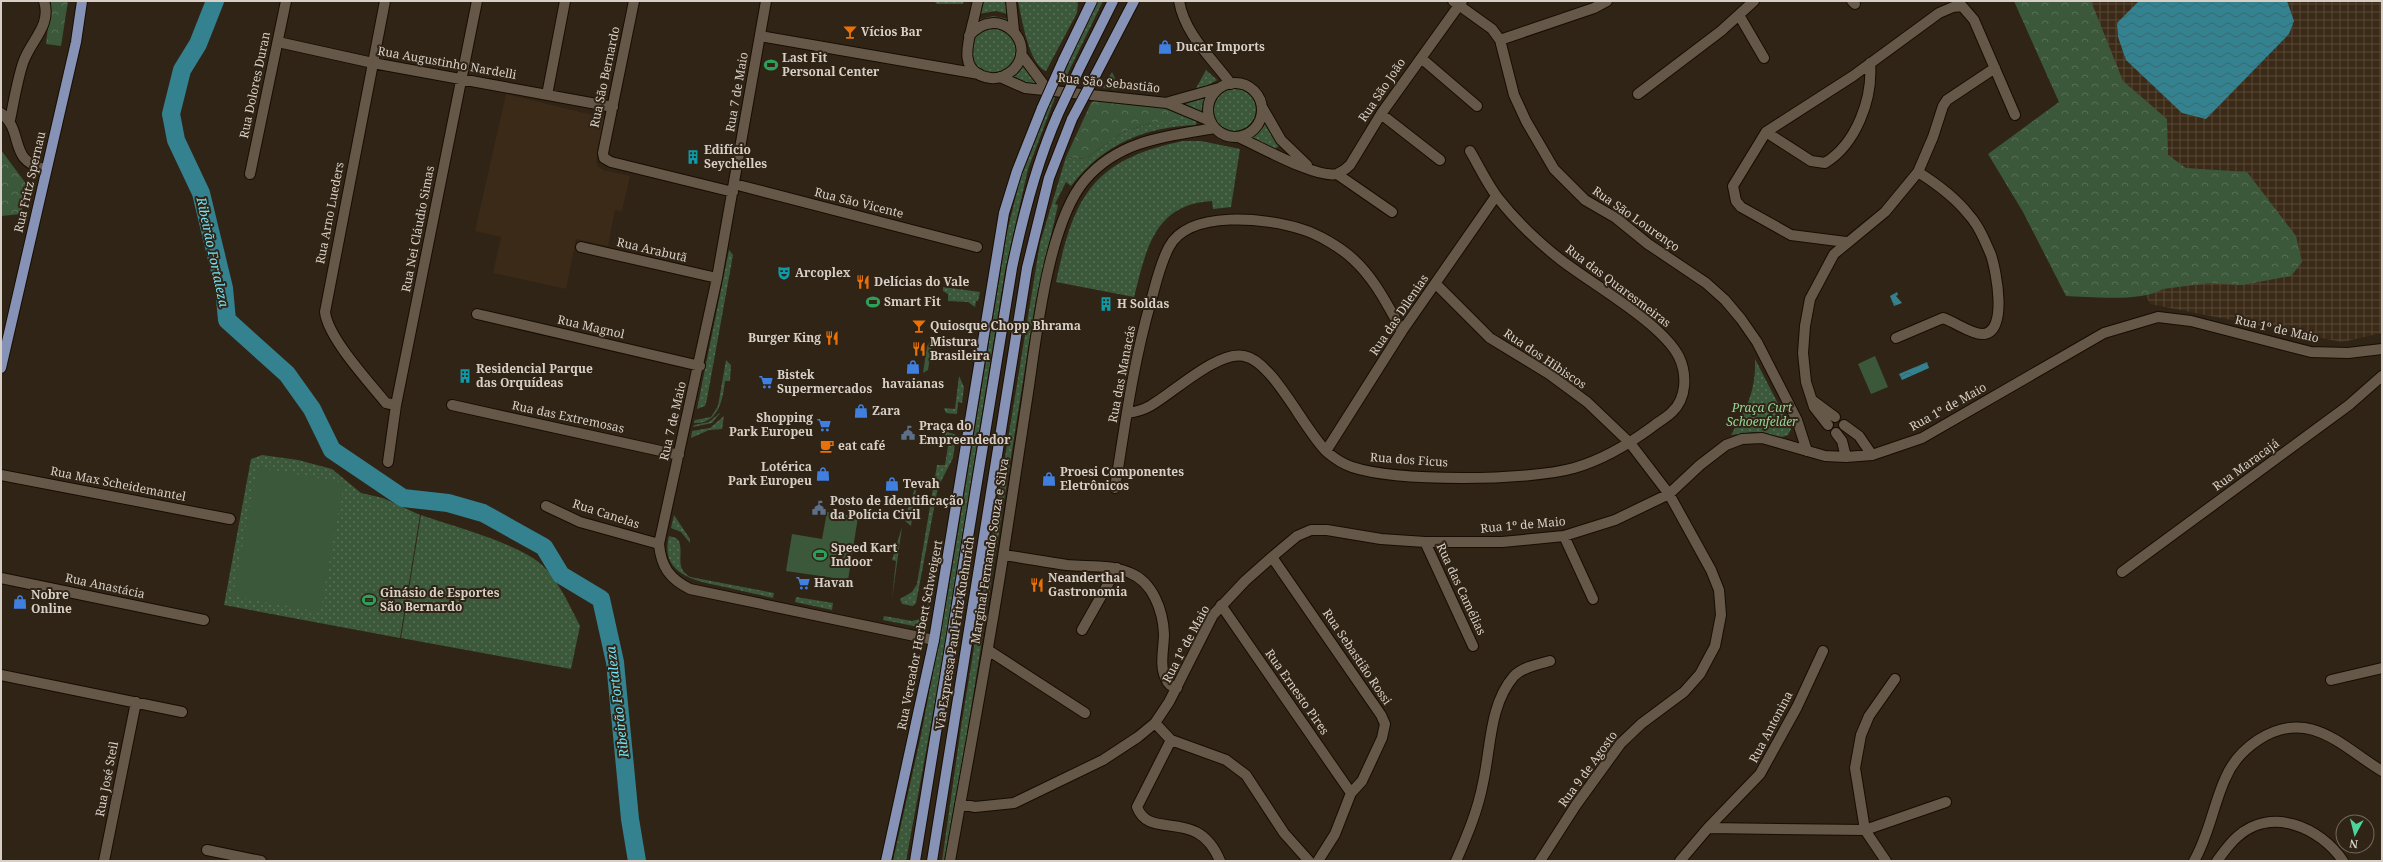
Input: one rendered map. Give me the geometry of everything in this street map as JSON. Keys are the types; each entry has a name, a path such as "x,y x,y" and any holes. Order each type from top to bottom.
{"main road":[{"name":"Rua Fritz Spernau","path":"1,368 2,358 76,42 82,1"},
{"name":"Rua Vereador Herbert Schweigert","path":"886,861 934,640 1004,213 1017,171 1042,108 1087,6 1092,1"},
{"name":"Via Expressa Paul Fritz Kuehnrich","path":"915,861 1012,268 1022,217 1034,175 1058,114 1112,1"},
{"name":"Via Expressa Paul Fritz Kuehnrich","path":"932,861 1027,268 1049,178 1072,119 1134,1"}],"street":[{"path":"44,1 46,16 43,27 24,61 10,120 17,147 24,160 33,167 46,169"},
{"name":"Rua Dolores Duran","path":"250,174 286,1"},
{"name":"Rua Arno Lueders","path":"385,1 325,312 326,322 332,332 368,382 386,403 396,405"},
{"name":"Rua Nei Cláudio Simas","path":"388,462 396,405 477,1"},
{"path":"547,95 565,1"},
{"name":"Rua São Bernardo","path":"604,158 603,153 634,1"},
{"name":"Rua 7 de Maio","path":"766,1 717,278 700,366 659,544 660,555 669,575 690,589 934,640"},
{"path":"953,71 962,65 966,57 966,50 978,1"},
{"path":"760,36 953,71 979,74 991,78 1000,77 1012,71 1021,54 1021,45 1014,31 1011,1"},
{"path":"1180,1 1185,20 1195,39 1231,84"},
{"path":"1500,40 1594,8 1607,1"},
{"path":"1638,94 1721,31 1754,1"},
{"name":"Rua São Lourenço","path":"1458,2 1492,29 1500,40 1514,95 1526,121 1554,169 1585,200 1616,218 1648,244 1706,283 1725,300 1757,342 1797,420 1807,451"},
{"name":"Rua São João","path":"1337,174 1350,165 1381,114 1458,2"},
{"path":"1846,242 1791,234 1741,207 1736,201 1733,186 1766,132 1870,63 1939,13 1953,7 1962,6 1974,20 2015,115"},
{"path":"1739,15 1764,58"},
{"path":"970,36 975,29 990,22 1007,26 1014,31"},
{"name":"Rua Augustinho Nardelli","path":"278,42 373,63 612,107"},
{"name":"Rua São Sebastião","path":"1021,54 1047,89"},
{"path":"966,57 971,66 979,74"},
{"path":"1420,58 1477,106"},
{"path":"1766,132 1811,161 1826,163 1831,160 1850,140 1864,108 1870,63"},
{"path":"1831,421 1812,400 1806,382 1803,353 1806,319 1810,299 1834,254 1846,242 1885,212 1918,172 1947,100 1995,68"},
{"name":"Rua São Sebastião","path":"1000,77 1025,88 1047,89 1167,103 1212,124"},
{"path":"1314,171 1281,140 1262,107 1257,94 1252,89 1238,83 1231,84 1215,92 1208,106 1212,124 1221,134 1238,137 1314,171 1337,174 1392,212"},
{"name":"Rua São Sebastião","path":"1167,103 1221,88"},
{"path":"1238,137 1252,132 1256,127 1260,121 1262,107"},
{"path":"1,113 10,120"},
{"path":"1381,114 1440,160"},
{"name":"Marginal Fernando Souza e Silva","path":"950,861 1004,555 1036,336 1055,245 1069,205 1084,181 1099,165 1117,152 1154,138 1212,124"},
{"name":"Rua das Quaresmeiras","path":"1470,151 1496,196 1535,238 1562,261 1630,308 1668,341 1678,355 1684,370 1684,388 1679,404 1672,412 1630,443"},
{"name":"Rua São Vicente","path":"604,158 611,162 734,188 977,247"},
{"path":"1896,338 1943,318 1982,334 1994,328 1998,318 1996,279 1991,256 1982,233 1970,215 1954,198 1918,172"},
{"name":"Rua das Dilenias","path":"1326,450 1402,332 1496,196"},
{"name":"Rua das Manacás","path":"1115,488 1138,349 1161,266 1169,246 1181,232 1199,224 1225,220 1258,220 1302,229 1353,259 1372,281 1402,332"},
{"name":"Rua Arabutã","path":"580,247 717,278"},
{"name":"Rua dos Hibiscos","path":"1436,284 1490,338 1549,374 1587,402 1630,443 1669,494"},
{"name":"Rua Magnol","path":"477,314 700,366"},
{"name":"Rua 1º de Maio","path":"960,804 975,807 1014,803 1120,750 1155,723 1177,688 1208,625 1222,606 1272,557 1297,536 1311,530 1327,530 1381,539 1425,542 1502,542 1564,536 1615,520 1669,494 1700,465 1726,445 1742,439 1762,438 1786,443 1825,456 1846,457 1872,455 1922,438 2104,333 2158,317 2191,321 2311,352 2348,353 2382,349"},
{"name":"Rua dos Ficus","path":"1127,413 1150,406 1220,360 1230,356 1245,356 1258,362 1268,371 1326,450 1351,467 1399,475 1482,478 1538,474 1574,468 1630,443"},
{"name":"Rua Maracajá","path":"2122,572 2349,405 2382,376"},
{"name":"Rua das Extremosas","path":"452,405 679,455"},
{"path":"1844,425 1859,436 1872,455"},
{"path":"1836,433 1842,441 1846,457"},
{"name":"Rua Max Scheidemantel","path":"1,475 230,519"},
{"name":"Rua 9 de Agosto","path":"1540,861 1576,805 1621,742 1641,724 1684,692 1700,674 1715,646 1721,615 1719,590 1711,570 1669,494"},
{"name":"Rua Canelas","path":"546,506 580,522 659,544"},
{"path":"1564,536 1593,599"},
{"name":"Rua das Camélias","path":"1425,542 1474,646"},
{"path":"1004,555 1067,565 1117,568 1131,573 1143,581 1154,595 1161,615 1164,633 1164,675 1170,685 1177,688"},
{"name":"Rua Sebastião Rossi","path":"1272,557 1384,720 1382,738 1362,782 1351,793 1335,834 1318,861"},
{"path":"1082,630 1117,568"},
{"name":"Rua Anastácia","path":"1,578 204,620"},
{"name":"Rua Ernesto Pires","path":"1222,606 1351,793"},
{"path":"988,650 1085,713"},
{"name":"Rua Antonina","path":"1680,861 1708,828 1760,774 1797,708 1823,651"},
{"path":"1456,861 1484,783 1491,731 1505,690 1515,676 1527,668 1550,660"},
{"path":"2331,680 2382,668"},
{"path":"1,675 182,712"},
{"path":"1886,861 1865,830 1855,768 1861,735 1869,716 1895,679"},
{"name":"Rua José Steil","path":"104,861 136,702"},
{"path":"1155,723 1172,740 1226,760 1246,775 1284,833 1309,861"},
{"path":"2194,861 2202,848 2225,779 2230,769 2245,749 2263,737 2282,729 2300,727 2317,730 2334,737 2382,771"},
{"path":"1172,740 1139,800 1137,807 1140,816 1147,821 1157,824 1182,826 1196,831 1208,839 1220,861"},
{"path":"1708,828 1865,830 1946,802"},
{"path":"2217,861 2237,837 2264,822 2283,822 2302,827 2318,836 2335,849 2343,861"},
{"path":"207,850 262,861"}],"shaded area":[{"path":"2014,1 2382,1 2382,333 2342,342 2150,304"},
{"path":"506,94 605,118 596,161 598,166 603,170 630,176 622,211 615,210 608,246 576,239 566,289 493,273 501,237 475,231"}],"green space":[{"path":"51,1 68,1 61,46 46,44"},
{"path":"934,1 964,1 963,4 937,4"},
{"path":"981,1 1005,1 1008,14 996,11 978,14"},
{"path":"1018,1 1078,1 1077,13 1046,71 1040,67 1031,51 1024,29"},
{"path":"1098,1 1103,1 1066,77 1062,75"},
{"path":"2014,1 2091,1 2123,81 2167,119 2168,155 2186,168 2247,172 2296,236 2302,262 2291,276 2242,285 2209,283 2163,289 2143,296 2102,298 2066,296 2023,212 1988,154 2059,102"},
{"path":"993,16 1009,19 1010,24 976,25 977,20"},
{"path":"994,27 1007,31 1013,37 1017,50 1013,63 1007,69 994,73 981,69 975,63 971,50 975,37 981,31"},
{"path":"1023,66 1038,84 1028,84 1008,77"},
{"path":"1206,70 1217,80 1193,94"},
{"path":"1112,72 1120,90 1103,88"},
{"path":"1234,87 1246,91 1252,97 1256,109 1252,121 1246,127 1234,131 1222,127 1216,121 1212,109 1216,97 1222,91"},
{"path":"1053,94 1056,95 1028,169 1005,271 939,680 906,861 893,861 921,735 949,587 1007,232 1023,167"},
{"path":"1208,97 1206,114 1185,104"},
{"path":"1096,99 1182,110 1179,120 1176,122 1154,122 1123,132 1085,159 1066,157 1091,103"},
{"path":"1182,110 1197,120 1196,125 1159,129 1126,140 1097,159 1083,171 1071,186 1066,182 1055,204 1058,205 1035,305 947,861 942,861 961,727 1040,243 1066,157 1085,159 1123,132 1154,122 1176,122"},
{"path":"1266,120 1280,145 1275,149 1251,138 1261,129"},
{"path":"1183,141 1201,141 1240,149 1231,207 1213,209 1212,201 1192,204 1177,211 1165,220 1156,232 1149,247 1134,297 1056,282 1071,226 1080,205 1092,186 1108,171 1127,159 1152,149"},
{"path":"1,150 27,185 21,214 1,216"},
{"path":"729,250 733,255 707,399 705,406 697,409"},
{"path":"943,287 980,292 975,307 968,302 948,301 948,294 943,291"},
{"path":"933,337 928,370 923,373 927,346"},
{"path":"1875,356 1888,387 1871,394 1858,364"},
{"name":"Praça Curt Schoenfelder","path":"1755,359 1791,429 1788,435 1782,437 1754,432 1731,435 1746,408 1752,390"},
{"path":"726,360 731,365 730,381 725,381 723,395 718,409 709,420 694,423 695,420 711,417 718,406"},
{"path":"959,376 964,387 962,403 958,402 957,414 946,413 944,408 955,409"},
{"path":"721,412 712,423 693,427 694,425 709,422"},
{"path":"724,416 722,429 709,430 691,438 692,431 710,428"},
{"path":"945,431 956,435 953,458 938,487 916,603 913,606 902,604 900,599 912,592 917,584 937,465 945,465 949,440 941,436"},
{"path":"262,455 298,460 332,469 361,493 383,498 420,515 400,638 224,605 251,459"},
{"path":"257,467 344,483 320,612 233,596"},
{"path":"917,482 911,526 904,520"},
{"name":"Speed Kart Indoor","path":"827,512 858,517 848,580 786,571 792,534 822,539"},
{"path":"421,515 485,536 519,550 533,558 549,572 568,602 580,626 571,669 401,638"},
{"path":"674,515 690,539 690,543 681,532 671,528"},
{"path":"902,527 892,599 896,561 892,560"},
{"path":"669,536 676,538 679,541 682,569 690,577 774,593 773,598 703,582 692,579 683,574 675,568 670,560 667,549"},
{"path":"929,596 927,617 922,624 914,626 883,620 884,616 912,621 920,619 926,613"},
{"path":"796,597 833,603 832,610 795,602"}],"water":[{"path":"2139,1 2287,1 2294,21 2289,34 2206,119 2182,113 2126,60 2118,37 2117,23"},
{"path":"1897,292 1898,295 1896,296 1902,303 1894,306 1890,296"},
{"path":"1927,362 1929,368 1902,380 1899,374"}],"waterway":[{"name":"Ribeirão Fortaleza","path":"215,1 198,44 182,70 171,114 176,140 201,193 224,288 227,320 287,374 312,409 332,450 403,498 448,503 483,513 544,547 561,575 601,599 615,662 630,819 637,861"}],"place":[{"name":"Vícios Bar","path":"850,32"},
{"name":"Ducar Imports","path":"1165,47"},
{"name":"Last Fit Personal Center","path":"771,65"},
{"name":"Edifício Seychelles","path":"693,157"},
{"name":"Arcoplex","path":"784,273"},
{"name":"Delícias do Vale","path":"863,282"},
{"name":"Smart Fit","path":"873,302"},
{"name":"H Soldas","path":"1106,304"},
{"name":"Quiosque Chopp Bhrama","path":"919,326"},
{"name":"Burger King","path":"832,338"},
{"name":"Mistura Brasileira","path":"919,349"},
{"name":"havaianas","path":"913,367"},
{"name":"Residencial Parque das Orquídeas","path":"465,376"},
{"name":"Bistek Supermercados","path":"766,382"},
{"name":"Zara","path":"861,411"},
{"name":"Shopping Park Europeu","path":"824,425"},
{"name":"Praça do Empreendedor","path":"908,433"},
{"name":"eat café","path":"827,446"},
{"name":"Lotérica Park Europeu","path":"823,474"},
{"name":"Proesi Componentes Eletrônicos","path":"1049,479"},
{"name":"Tevah","path":"892,484"},
{"name":"Posto de Identificação da Polícia Civil","path":"819,508"},
{"name":"Speed Kart Indoor","path":"820,555"},
{"name":"Havan","path":"803,583"},
{"name":"Neanderthal Gastronomia","path":"1037,585"},
{"name":"Ginásio de Esportes São Bernardo","path":"369,600"},
{"name":"Nobre Online","path":"20,602"}]}
